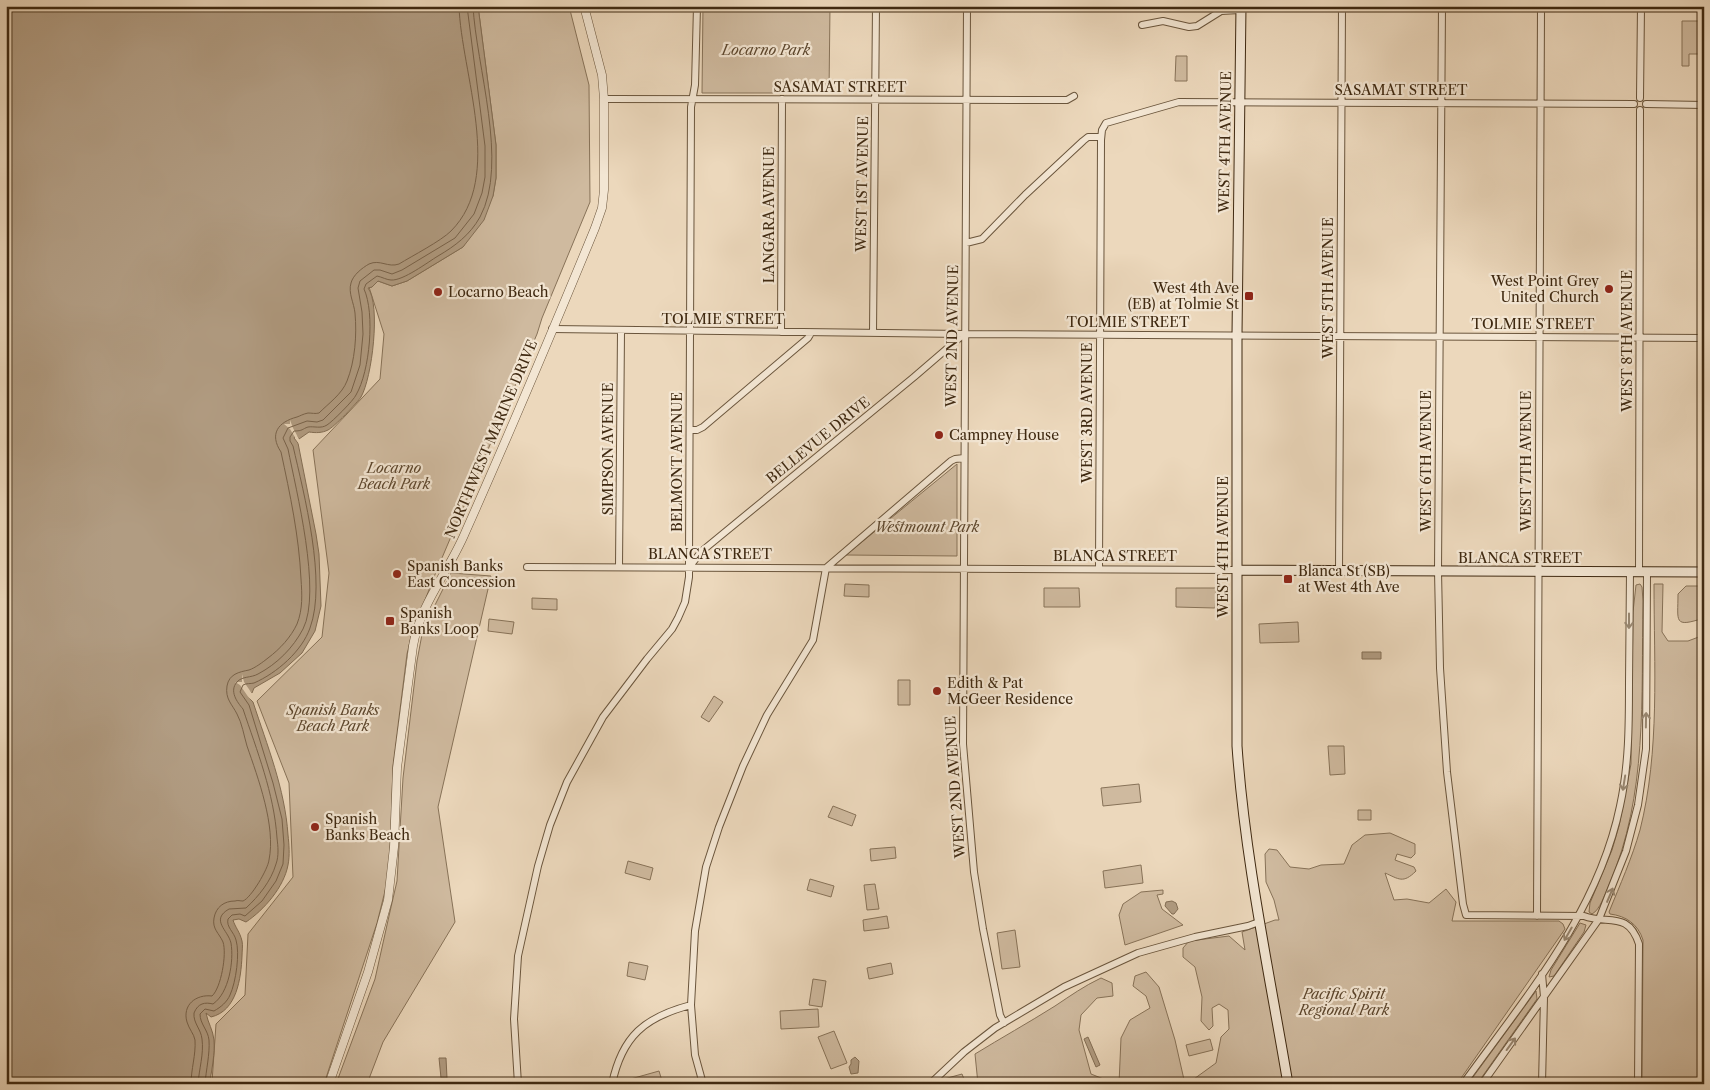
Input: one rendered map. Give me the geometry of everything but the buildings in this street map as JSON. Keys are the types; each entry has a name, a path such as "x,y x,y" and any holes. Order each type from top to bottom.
{"main road":[{"name":"WEST 4TH AVENUE","path":"1241,8 1237,335 1237,746 1243,814 1259,922 1288,1084"},
{"name":"BLANCA STREET","path":"1236,570 1704,572"}],"street":[{"name":"NORTHWEST MARINE DRIVE","path":"329,1084 368,972 388,900 394,847 397,768 417,628 425,607 464,535 602,208 604,184 604,99 602,76 584,6"},
{"name":"BELMONT AVENUE","path":"518,1084 514,1019 518,956 538,866 550,825 567,782 603,718 672,629 685,602 689,568 691,107 695,85 697,6"},
{"name":"WEST 1ST AVENUE","path":"873,333 876,6"},
{"name":"WEST 2ND AVENUE","path":"967,6 963,734 967,807 978,899 1000,1015 1004,1023"},
{"name":"WEST 5TH AVENUE","path":"1339,570 1342,6"},
{"name":"WEST 6TH AVENUE","path":"1442,6 1438,571 1442,714 1450,791 1463,904 1466,915 1537,916"},
{"name":"WEST 7TH AVENUE","path":"1537,916 1541,6"},
{"path":"1640,98 1641,6"},
{"path":"1142,25 1163,21 1189,27 1197,26 1221,11 1241,8"},
{"name":"SASAMAT STREET","path":"604,99 1067,100 1074,96"},
{"path":"1640,98 1645,99 1646,104"},
{"path":"1640,98 1636,99 1634,104 1636,108 1640,110 1645,108 1646,104"},
{"name":"LANGARA AVENUE","path":"781,332 782,99"},
{"name":"SASAMAT STREET","path":"1101,137 1102,130 1106,123 1110,121 1178,102 1634,104"},
{"path":"1646,104 1704,105"},
{"name":"WEST 8TH AVENUE","path":"1639,572 1640,110"},
{"path":"966,243 982,239 1088,137 1101,137"},
{"name":"WEST 3RD AVENUE","path":"1099,569 1101,137"},
{"name":"TOLMIE STREET","path":"552,329 812,333 1704,338"},
{"name":"SIMPSON AVENUE","path":"619,567 621,331"},
{"path":"690,430 697,430 703,427 812,333"},
{"name":"BELLEVUE DRIVE","path":"689,568 704,549 964,334"},
{"path":"703,1084 695,1056 691,1005 695,931 706,867 718,827 742,766 767,716 813,640 826,568 951,461 964,458"},
{"name":"BLANCA STREET","path":"527,567 1236,570"},
{"path":"1463,1084 1561,946 1597,880 1607,854 1625,778 1639,572"},
{"path":"1482,1084 1599,918 1616,879 1630,838 1642,782 1646,741 1639,572"},
{"path":"1537,916 1584,916 1592,919 1620,921 1633,932 1638,944 1638,1084"},
{"path":"930,1084 964,1052 1004,1023 1064,987 1138,953 1194,937 1259,922"},
{"path":"1542,974 1544,998 1542,1084"},
{"path":"612,1084 621,1052 636,1034 654,1018 691,1005"}],"green space":[{"path":"478,6 569,6 589,85 590,202 412,633 407,654 393,765 388,879 377,923 324,1084 211,1084 216,1024 245,995 248,934 293,877 289,783 257,701 322,637 329,573 313,450 380,379 384,334 369,287 372,287 378,281 392,286 407,281 463,247 493,196 496,178 496,145"},
{"name":"Locarno Park","path":"703,6 830,6 829,93 702,93"},
{"path":"1682,21 1703,21 1703,54 1689,54 1689,66 1682,66"},
{"path":"1176,56 1187,56 1187,81 1175,81"},
{"name":"Westmount Park","path":"957,464 957,556 846,555"},
{"path":"451,573 491,576 438,807 455,922 383,1042 367,1084 336,1084 375,979 397,881 403,778 417,661 423,629"},
{"path":"845,584 869,585 869,597 844,596"},
{"path":"1640,584 1643,601 1642,710 1636,781 1622,851 1602,901 1592,914 1589,912 1590,903 1612,850 1619,826 1631,764 1633,612 1636,585"},
{"path":"1654,584 1663,584 1662,632 1668,641 1688,641 1704,635 1704,1084 1642,1084 1643,940 1635,925 1609,912 1630,861 1640,830 1651,770 1655,708"},
{"path":"1686,586 1704,586 1704,618 1687,622 1679,620 1678,594"},
{"path":"1044,588 1079,588 1080,607 1044,607"},
{"path":"1176,588 1216,588 1215,608 1176,607"},
{"path":"532,598 557,599 557,610 532,609"},
{"path":"489,619 514,622 512,634 488,631"},
{"path":"1298,622 1299,642 1260,643 1259,624"},
{"path":"898,680 910,680 910,705 898,705"},
{"path":"714,696 723,702 709,722 701,717"},
{"path":"1328,746 1344,746 1345,774 1330,775"},
{"path":"1139,784 1141,802 1103,806 1101,788"},
{"path":"833,806 856,815 852,826 828,817"},
{"path":"1358,810 1371,810 1371,820 1358,820"},
{"name":"Pacific Spirit Regional Park","path":"1390,833 1415,844 1415,854 1411,858 1397,854 1395,860 1414,867 1416,871 1412,875 1401,879 1385,873 1394,900 1407,899 1429,903 1446,889 1456,902 1452,921 1559,921 1565,929 1457,1084 1187,1084 1216,1063 1221,1037 1229,1029 1228,1010 1219,1004 1212,1008 1213,1026 1209,1030 1201,1021 1202,997 1195,967 1183,957 1183,948 1189,941 1229,936 1245,950 1242,932 1279,920 1274,900 1266,882 1265,854 1269,849 1277,850 1290,867 1309,869 1321,865 1344,864 1352,845 1365,835"},
{"path":"895,847 896,858 871,861 870,849"},
{"path":"628,861 653,868 650,880 625,873"},
{"path":"1141,865 1143,883 1105,888 1103,871"},
{"path":"810,879 834,886 831,897 807,890"},
{"path":"875,884 879,909 867,910 864,885"},
{"path":"1163,890 1163,894 1157,895 1162,909 1183,925 1125,945 1119,915 1123,904 1141,892"},
{"path":"887,916 889,928 864,931 863,920"},
{"path":"1580,923 1586,925 1584,932 1554,976 1549,977 1551,970"},
{"path":"1015,930 1020,967 1002,969 997,933"},
{"path":"629,962 648,966 645,980 627,976"},
{"path":"891,963 893,974 869,979 867,968"},
{"path":"1146,972 1159,987 1175,1040 1185,1084 1119,1084 1121,1038 1130,1020 1150,1008 1146,996 1133,986 1135,976"},
{"path":"1101,978 1112,983 1113,996 1097,998 1081,1015 1079,1030 1091,1074 1116,1084 978,1084 975,1054"},
{"path":"813,979 826,981 822,1007 809,1005"},
{"path":"1536,991 1537,999 1477,1084 1468,1084"},
{"path":"818,1009 819,1027 781,1029 780,1011"},
{"path":"834,1031 847,1063 831,1069 818,1037"},
{"path":"1210,1039 1213,1050 1189,1056 1186,1045"},
{"path":"659,1071 663,1084 628,1084 627,1080"},
{"path":"962,1074 966,1084 939,1084 944,1079"}],"water":[{"path":"6,6 478,6 496,145 496,178 493,196 484,220 463,247 407,281 392,286 378,281 368,288 374,310 374,342 369,374 361,397 328,430 309,432 299,439 296,435 294,438 298,443 316,534 319,554 321,606 315,631 302,653 280,673 254,688 252,693 247,689 249,698 253,702 279,784 286,818 289,861 278,890 260,911 246,922 239,919 233,920 242,943 239,983 227,1008 220,1014 211,1017 206,1013 214,1040 212,1071 208,1084 6,1084"},
{"path":"1362,652 1381,652 1381,659 1362,659"},
{"path":"1172,901 1176,903 1178,909 1174,914 1165,906 1166,902"},
{"path":"1088,1037 1100,1065 1096,1067 1084,1039"},
{"path":"855,1057 859,1061 858,1073 851,1074 849,1067 851,1060"},
{"path":"439,1058 446,1058 447,1078 441,1078"}],"pier":[{"path":"290,420 302,449 290,429 284,424 290,424"},
{"path":"242,674 244,682 253,695 250,695 256,703 235,682 242,682"}],"place":[{"name":"West Point Grey United Church","path":"1609,289"},
{"name":"Locarno Beach","path":"438,292"},
{"name":"West 4th Ave (EB) at Tolmie St","path":"1249,296"},
{"name":"Campney House","path":"939,435"},
{"name":"Spanish Banks East Concession","path":"397,574"},
{"name":"Blanca St (SB) at West 4th Ave","path":"1288,579"},
{"name":"Spanish Banks Loop","path":"390,621"},
{"name":"Edith & Pat McGeer Residence","path":"937,691"},
{"name":"Spanish Banks Beach","path":"315,827"}],"park label":[{"name":"Locarno Beach Park","path":"394,476"},
{"name":"Spanish Banks Beach Park","path":"333,718"}]}
